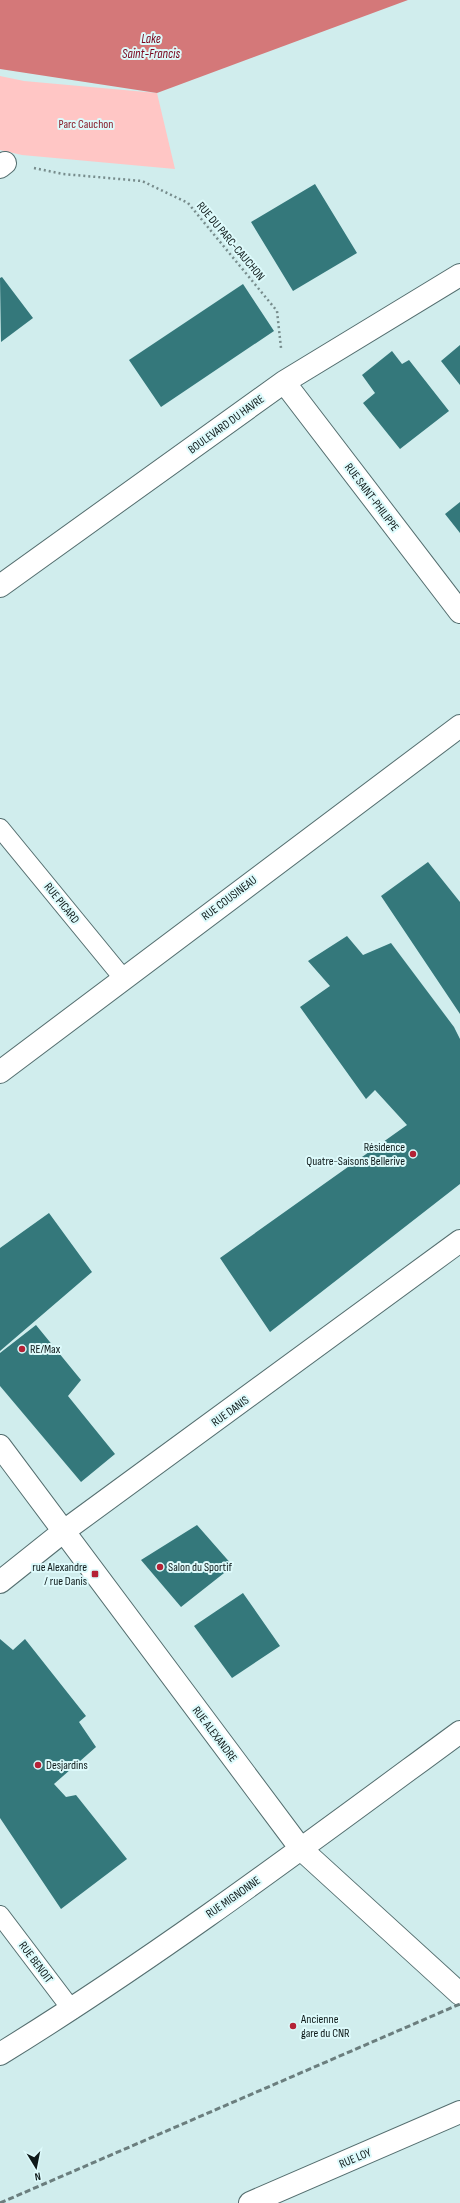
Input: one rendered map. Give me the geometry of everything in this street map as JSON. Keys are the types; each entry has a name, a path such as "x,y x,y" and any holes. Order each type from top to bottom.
{"street":[{"name":"BOULEVARD DU HAVRE","path":"0,586 284,382 460,274"},
{"name":"RUE SAINT-PHILIPPE","path":"284,382 460,612"},
{"name":"RUE COUSINEAU","path":"0,1072 460,726"},
{"name":"RUE DANIS","path":"0,1582 64,1532 460,1241"},
{"name":"RUE ALEXANDRE","path":"0,1446 301,1849 460,1994"},
{"name":"RUE MIGNONNE","path":"0,2054 72,2010 301,1849 460,1732"},
{"name":"RUE LOY","path":"250,2203 460,2112"}],"lane":[{"name":"RUE PICARD","path":"0,828 123,978"},
{"name":"RUE BENOIT","path":"0,1915 72,2010"}],"path":[{"name":"RUE DU PARC-CAUCHON","path":"2,165 63,174 142,181 188,203 277,311 284,382"}],"green space":[{"name":"Parc Cauchon","path":"0,76 24,81 157,93 175,169 22,155 0,150"}],"water":[{"name":"Lake Saint-Francis","path":"0,0 408,0 157,93 0,69"}],"building":[{"path":"315,184 357,253 293,291 251,222"},
{"path":"2,277 33,318 1,342 0,278"},
{"path":"243,284 274,331 161,407 129,360"},
{"path":"460,345 460,385 441,361"},
{"path":"392,351 402,364 409,360 449,411 400,449 363,403 375,393 362,375"},
{"path":"460,502 460,533 445,514"},
{"path":"428,862 460,902 460,1014 381,896"},
{"name":"Résidence Quatre-Saisons Bellerive","path":"347,936 363,955 391,943 454,1027 460,1039 460,1184 270,1332 220,1258 407,1125 375,1090 366,1099 300,1007 330,986 308,961"},
{"path":"49,1213 92,1272 0,1351 0,1248"},
{"path":"36,1325 81,1380 68,1396 115,1454 81,1482 0,1386 0,1353"},
{"path":"197,1525 233,1566 181,1607 141,1560"},
{"path":"243,1593 280,1646 232,1678 194,1626"},
{"name":"Desjardins","path":"0,1639 13,1650 25,1639 86,1716 79,1722 96,1747 54,1784 66,1797 76,1795 127,1859 61,1909 0,1818"}],"railway":[{"path":"0,2203 460,2004"}],"place":[{"name":"Résidence Quatre-Saisons Bellerive","path":"413,1154"},
{"name":"RE/Max","path":"22,1349"},
{"name":"Salon du Sportif","path":"160,1567"},
{"name":"rue Alexandre / rue Danis","path":"95,1574"},
{"name":"Desjardins","path":"38,1765"},
{"name":"Ancienne gare du CNR","path":"293,2026"}]}
